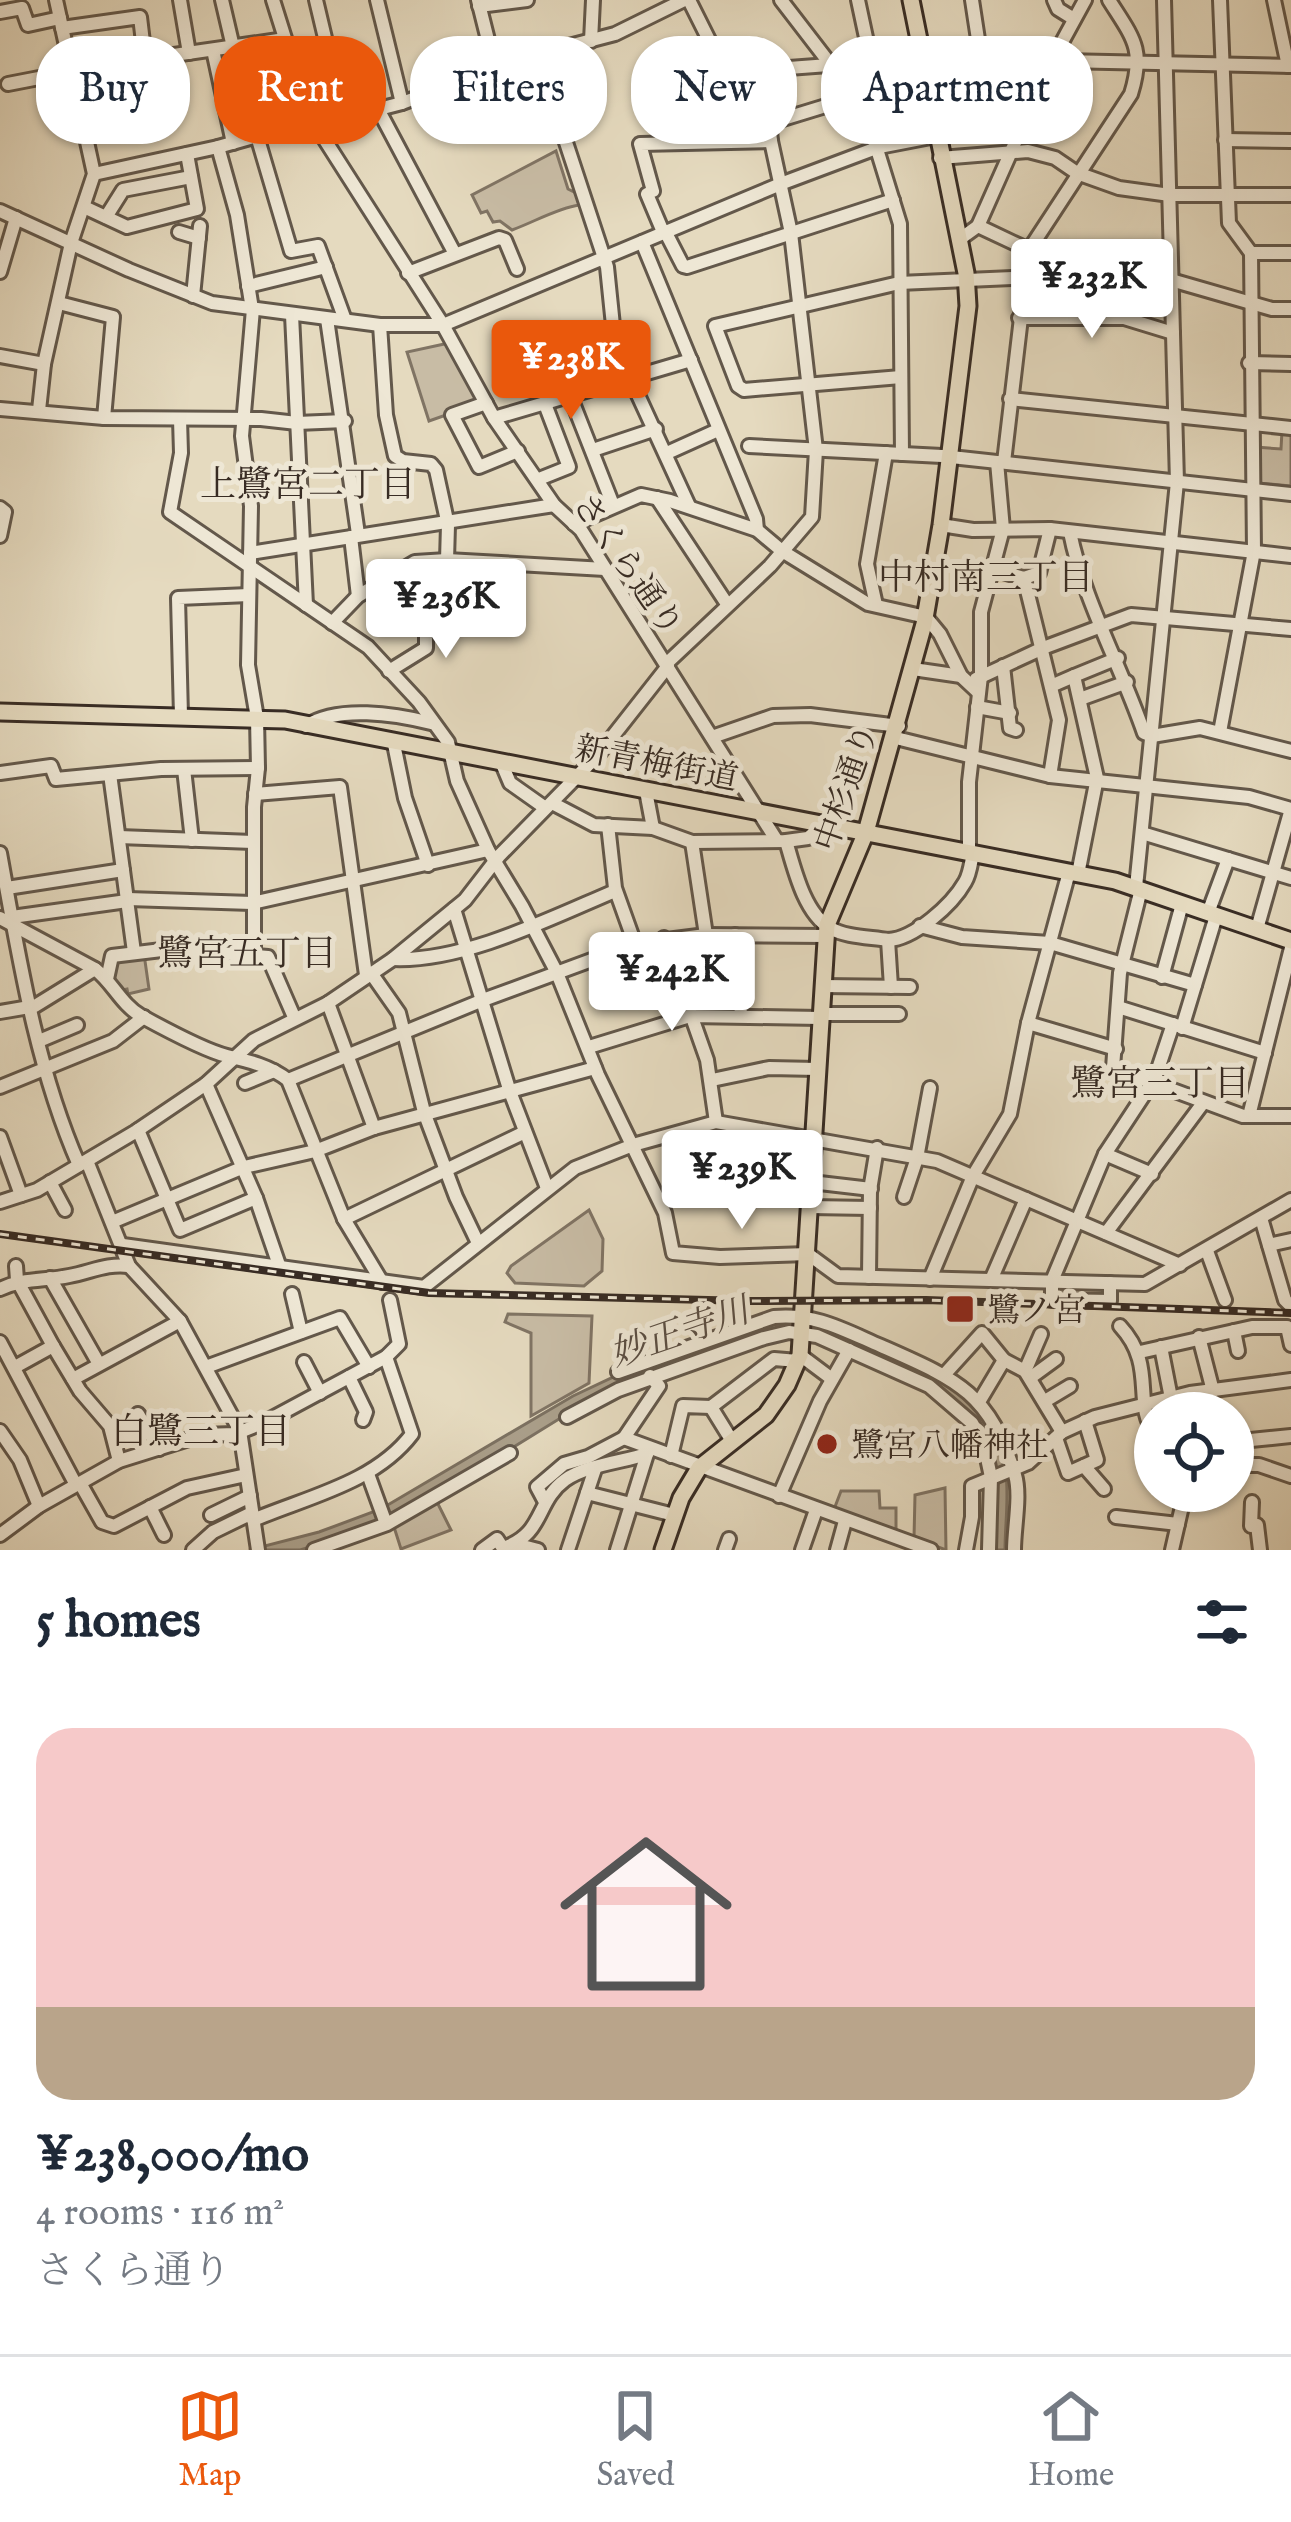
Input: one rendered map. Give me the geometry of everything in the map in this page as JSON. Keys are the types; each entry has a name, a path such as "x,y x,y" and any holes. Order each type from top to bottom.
{"main road":[{"name":"中杉通り","path":"911,0 918,36"},
{"name":"中杉通り","path":"664,1547 698,1468 766,1415 788,1385 799,1358 805,1325 826,931 899,732 926,617 968,306 967,280 937,144"},
{"name":"新青梅街道","path":"0,712 257,718 306,726 1074,873 1138,888 1291,944"}],"street":[{"path":"56,0 63,36"},
{"path":"180,0 186,36"},
{"path":"222,0 230,36"},
{"name":"さくら通り","path":"273,0 284,36"},
{"path":"316,0 325,36"},
{"path":"377,0 402,103"},
{"path":"487,36 478,3 527,0"},
{"path":"591,36 593,0"},
{"path":"607,36 687,0 707,36"},
{"path":"859,0 866,36"},
{"path":"972,0 978,36"},
{"path":"1054,0 1074,19"},
{"path":"1065,36 1085,0"},
{"path":"288,1081 483,1000 635,944 706,935 826,931 896,940 920,926 967,880 977,707 972,682 981,612 1004,529 1000,462 1029,250 1131,94 1140,63 1135,40 1108,0"},
{"path":"1164,0 1177,482 1138,888 1122,967 1113,1068 1249,1116 1291,1116"},
{"path":"1220,0 1229,223 1251,253 1254,551 1220,732"},
{"path":"1093,62 1289,66 1274,3 1291,0"},
{"path":"788,2 821,51"},
{"path":"0,12 22,8 28,25 140,17 143,36"},
{"path":"190,53 213,50 214,55"},
{"path":"8,84 36,78"},
{"path":"386,107 410,100"},
{"path":"386,124 455,254"},
{"path":"1225,140 1291,141"},
{"path":"39,410 44,364 71,243 94,174 87,144"},
{"path":"94,174 227,144"},
{"path":"258,144 291,251 318,246 345,320"},
{"name":"さくら通り","path":"329,144 494,418 605,569 781,841 826,931"},
{"path":"566,144 604,257 615,345 689,506"},
{"path":"640,144 653,191 647,194 682,266 893,200"},
{"path":"0,1202 50,1182 138,1130 206,1084 254,1040 328,1003 393,959 454,909 491,856 576,777 667,665 812,517 816,450 791,233 772,144"},
{"path":"878,144 900,224 902,454"},
{"path":"0,212 194,296 292,315 380,325 442,325 783,183 895,144"},
{"path":"959,239 978,226 1015,144"},
{"path":"218,147 237,215 252,309 242,420 250,506 248,665 257,718 254,954"},
{"path":"940,158 1043,153 1077,173 1119,188 1170,195 1291,195"},
{"path":"85,207 132,226 190,212 197,208 187,154"},
{"path":"106,217 119,193 128,188 191,177"},
{"path":"0,272 16,218"},
{"path":"978,226 1029,250"},
{"path":"179,232 199,232 194,296"},
{"path":"408,273 500,238 518,268"},
{"path":"642,242 757,530"},
{"path":"1251,253 1291,253"},
{"path":"248,286 326,268"},
{"path":"901,377 741,389 715,326 899,283 1123,273 1291,309"},
{"path":"58,303 113,317 104,418"},
{"path":"292,315 306,605"},
{"path":"1018,318 1124,318 1173,333"},
{"path":"327,319 345,421 358,596"},
{"path":"380,325 386,415 395,456 431,464 447,520 448,560"},
{"path":"0,356 44,364"},
{"path":"494,418 691,360"},
{"path":"1249,363 1291,364"},
{"path":"571,398 614,505"},
{"path":"1010,399 1291,428"},
{"path":"486,403 452,415 479,467 518,451"},
{"path":"539,479 569,467 545,404"},
{"path":"0,409 104,418 345,421"},
{"path":"180,419 181,452 170,512 250,561 368,647 448,742 457,781 491,856 557,974 665,1214 673,1253 720,1257 808,1254 838,1276 1052,1281"},
{"path":"593,450 656,429"},
{"path":"667,453 718,430"},
{"path":"749,446 950,457 1291,494"},
{"path":"876,605 867,564 886,453"},
{"path":"574,524 641,496 689,506 757,530 782,551 876,605 926,617 972,682"},
{"path":"657,498 727,604"},
{"path":"250,561 354,535 554,505"},
{"path":"0,508 4,512 0,536"},
{"path":"941,526 1050,529 1291,556"},
{"path":"993,569 1024,578 1039,573 1050,529"},
{"path":"1070,532 1081,580 1118,658 1144,733 1152,736 1200,728 1291,751"},
{"path":"332,623 358,596 415,562 605,569"},
{"path":"1024,578 1059,720 1050,776"},
{"path":"182,716 178,598 249,595"},
{"path":"389,671 426,648 426,608"},
{"path":"913,670 972,682 1043,648 1131,615 1291,628"},
{"path":"1051,686 1118,658"},
{"path":"1003,666 1010,728 1016,730"},
{"path":"930,1279 974,1176 1010,1114 1028,1023 1097,782 1074,676"},
{"path":"1080,699 1126,682"},
{"path":"977,707 1010,713"},
{"path":"712,737 773,716 810,715 899,732 1050,776 1249,797 1291,809 1257,929"},
{"path":"306,726 326,716 383,716 431,723"},
{"path":"394,744 405,798 428,865"},
{"path":"502,764 510,783 589,823 653,828 692,842 808,838 824,825"},
{"path":"0,773 51,766 56,779 258,768"},
{"path":"184,769 192,840"},
{"path":"110,774 134,952"},
{"path":"255,794 339,785 368,974 400,1013 426,1115 478,1243"},
{"path":"646,791 653,828"},
{"path":"608,825 616,891 635,944"},
{"path":"1142,832 1291,878"},
{"path":"119,837 253,842"},
{"path":"692,842 706,935"},
{"path":"0,853 9,920 58,1118 112,1222 129,1266 180,1321 240,1431 258,1548 241,1550"},
{"path":"9,920 128,900 252,903 491,856"},
{"path":"1228,859 1196,985 1152,1082 1105,1154 1052,1281 1052,1300 1110,1301 1110,1283 1145,1284 1291,1200"},
{"path":"8,889 123,870"},
{"path":"393,959 467,947 616,891"},
{"path":"1162,976 1182,904"},
{"path":"454,909 509,1089 547,1188"},
{"path":"9,920 95,969 127,1006 144,1017 288,1081 344,1220 382,1282"},
{"path":"920,926 962,937 1050,943 1196,985"},
{"path":"735,935 741,1016"},
{"path":"664,938 712,1080 716,1123"},
{"path":"888,940 891,987"},
{"path":"1249,1116 1291,944"},
{"path":"107,979 112,956 134,952 268,956 294,1017"},
{"path":"0,957 20,955"},
{"path":"0,1012 31,1005 95,969"},
{"path":"679,983 738,978"},
{"path":"822,986 910,987"},
{"path":"328,1003 374,1127"},
{"path":"1118,1007 1265,1053"},
{"path":"589,1047 690,1016 899,1014"},
{"path":"0,1087 113,1041 144,1017"},
{"path":"1028,1023 1115,1048"},
{"path":"39,1041 77,1025"},
{"path":"112,1222 167,1199 185,1186 315,1151 374,1127 596,1068"},
{"path":"712,1080 766,1069 817,1069"},
{"path":"245,1083 274,1071"},
{"path":"206,1084 244,1168 279,1265"},
{"path":"904,1197 931,1088"},
{"path":"1106,1233 1203,1103"},
{"path":"123,1245 424,1287 575,1168 633,1144 716,1123 916,1155 1180,1265"},
{"path":"138,1130 181,1230 256,1198"},
{"path":"344,1220 525,1132"},
{"path":"0,1137 22,1195"},
{"path":"869,1277 877,1148"},
{"path":"1105,1154 1152,1174"},
{"path":"323,1172 340,1165"},
{"path":"50,1182 65,1210"},
{"path":"811,1182 871,1189"},
{"path":"991,1280 1026,1199"},
{"path":"810,1207 870,1208"},
{"path":"1262,1217 1285,1300 1291,1306"},
{"path":"1269,1246 1291,1240"},
{"path":"1207,1251 1225,1300"},
{"path":"16,1273 86,1278 110,1263 129,1266"},
{"path":"0,1289 16,1273"},
{"path":"16,1273 73,1379 110,1426 111,1446 119,1461"},
{"path":"50,1278 99,1364"},
{"path":"292,1294 301,1332"},
{"path":"0,1535 39,1506 119,1461 202,1435 240,1431 265,1422 386,1357 398,1344 390,1300"},
{"path":"619,1372 774,1317 868,1340 944,1375 979,1402 1008,1448 989,1550"},
{"path":"206,1366 340,1318 369,1367"},
{"path":"73,1379 180,1321"},
{"path":"567,1417 650,1377 805,1325 929,1386 958,1407 1000,1473 1016,1477 1014,1550"},
{"path":"1120,1326 1140,1352 1145,1392"},
{"path":"1140,1352 1234,1331 1287,1327 1291,1345"},
{"path":"1234,1331 1238,1352"},
{"path":"944,1375 979,1333 1004,1360 1028,1375 1045,1401 1068,1473 1097,1460 1085,1421"},
{"path":"1028,1375 1041,1334"},
{"path":"1199,1337 1211,1391"},
{"path":"0,1342 102,1522 114,1526 187,1488 246,1475"},
{"path":"15,1367 53,1346"},
{"path":"1161,1347 1171,1392"},
{"path":"779,1496 849,1350"},
{"path":"193,1550 213,1532 368,1474 412,1435 386,1357"},
{"path":"711,1407 726,1390 775,1359 799,1358 832,1379"},
{"path":"1028,1375 1056,1359"},
{"path":"979,1402 1004,1360"},
{"path":"304,1362 320,1393"},
{"path":"758,1369 788,1385"},
{"path":"349,1377 366,1412 363,1420"},
{"path":"545,1502 537,1487 551,1473 624,1438 659,1387 650,1377"},
{"path":"1205,1392 1291,1380"},
{"path":"1045,1401 1070,1386"},
{"path":"670,1456 683,1406 711,1407"},
{"path":"232,1415 248,1407"},
{"path":"711,1407 732,1441"},
{"path":"966,1550 972,1486 1028,1463 1059,1435 1085,1421 1134,1408"},
{"path":"138,1414 160,1449"},
{"path":"0,1431 20,1460 39,1506"},
{"path":"1254,1440 1291,1436"},
{"path":"624,1438 902,1545 931,1550"},
{"path":"507,1547 534,1529 545,1502 562,1481 648,1451"},
{"path":"617,1550 648,1451"},
{"path":"314,1550 387,1525 510,1453"},
{"path":"1254,1465 1291,1476"},
{"path":"1084,1466 1103,1489"},
{"path":"568,1550 595,1469"},
{"path":"368,1474 383,1515"},
{"path":"587,1492 674,1515"},
{"path":"211,1516 250,1496"},
{"path":"150,1508 164,1535"},
{"path":"802,1550 816,1510"},
{"path":"1172,1550 1179,1512"},
{"path":"1253,1512 1260,1550"},
{"path":"1116,1516 1178,1524"},
{"path":"837,1550 845,1521"},
{"path":"482,1550 497,1539 507,1547 538,1550"},
{"path":"664,1547 682,1550"}],"shaded area":[{"path":"556,151 568,189 576,193 579,205 512,230 500,221 493,222 487,211 481,213 472,195"},
{"path":"449,343 483,402 429,421 407,352"},
{"path":"1282,431 1291,432 1291,486 1258,483 1254,447 1281,449"},
{"path":"144,954 149,989 128,994 127,989 118,991 110,979 115,958"},
{"path":"589,1210 603,1239 602,1271 584,1286 515,1283 507,1273 511,1266"},
{"path":"508,1314 592,1316 589,1383 531,1416 531,1333 505,1322"},
{"path":"803,1318 930,1372 982,1414 998,1441 1006,1475 1005,1550 991,1550 986,1444 944,1393 788,1330 567,1414 425,1502 346,1537 300,1550 249,1550 381,1509 573,1396 622,1373 766,1321"},
{"path":"945,1488 946,1550 914,1538 915,1495"},
{"path":"841,1491 879,1491 880,1508 896,1508 896,1532 833,1512"},
{"path":"437,1502 451,1530 401,1549 394,1527"}],"railway":[{"path":"0,1234 429,1293 926,1300 1291,1313"}],"place":[{"name":"鷺ノ宮","path":"960,1309"},
{"name":"鷺宮八幡神社","path":"827,1444"}],"district":[{"name":"上鷺宮二丁目","path":"308,483"},
{"name":"中村南三丁目","path":"986,576"},
{"name":"鷺宮五丁目","path":"247,952"},
{"name":"鷺宮三丁目","path":"1160,1082"},
{"name":"白鷺三丁目","path":"201,1430"}],"water label":[{"name":"妙正寺川","path":"679,1331"}]}
